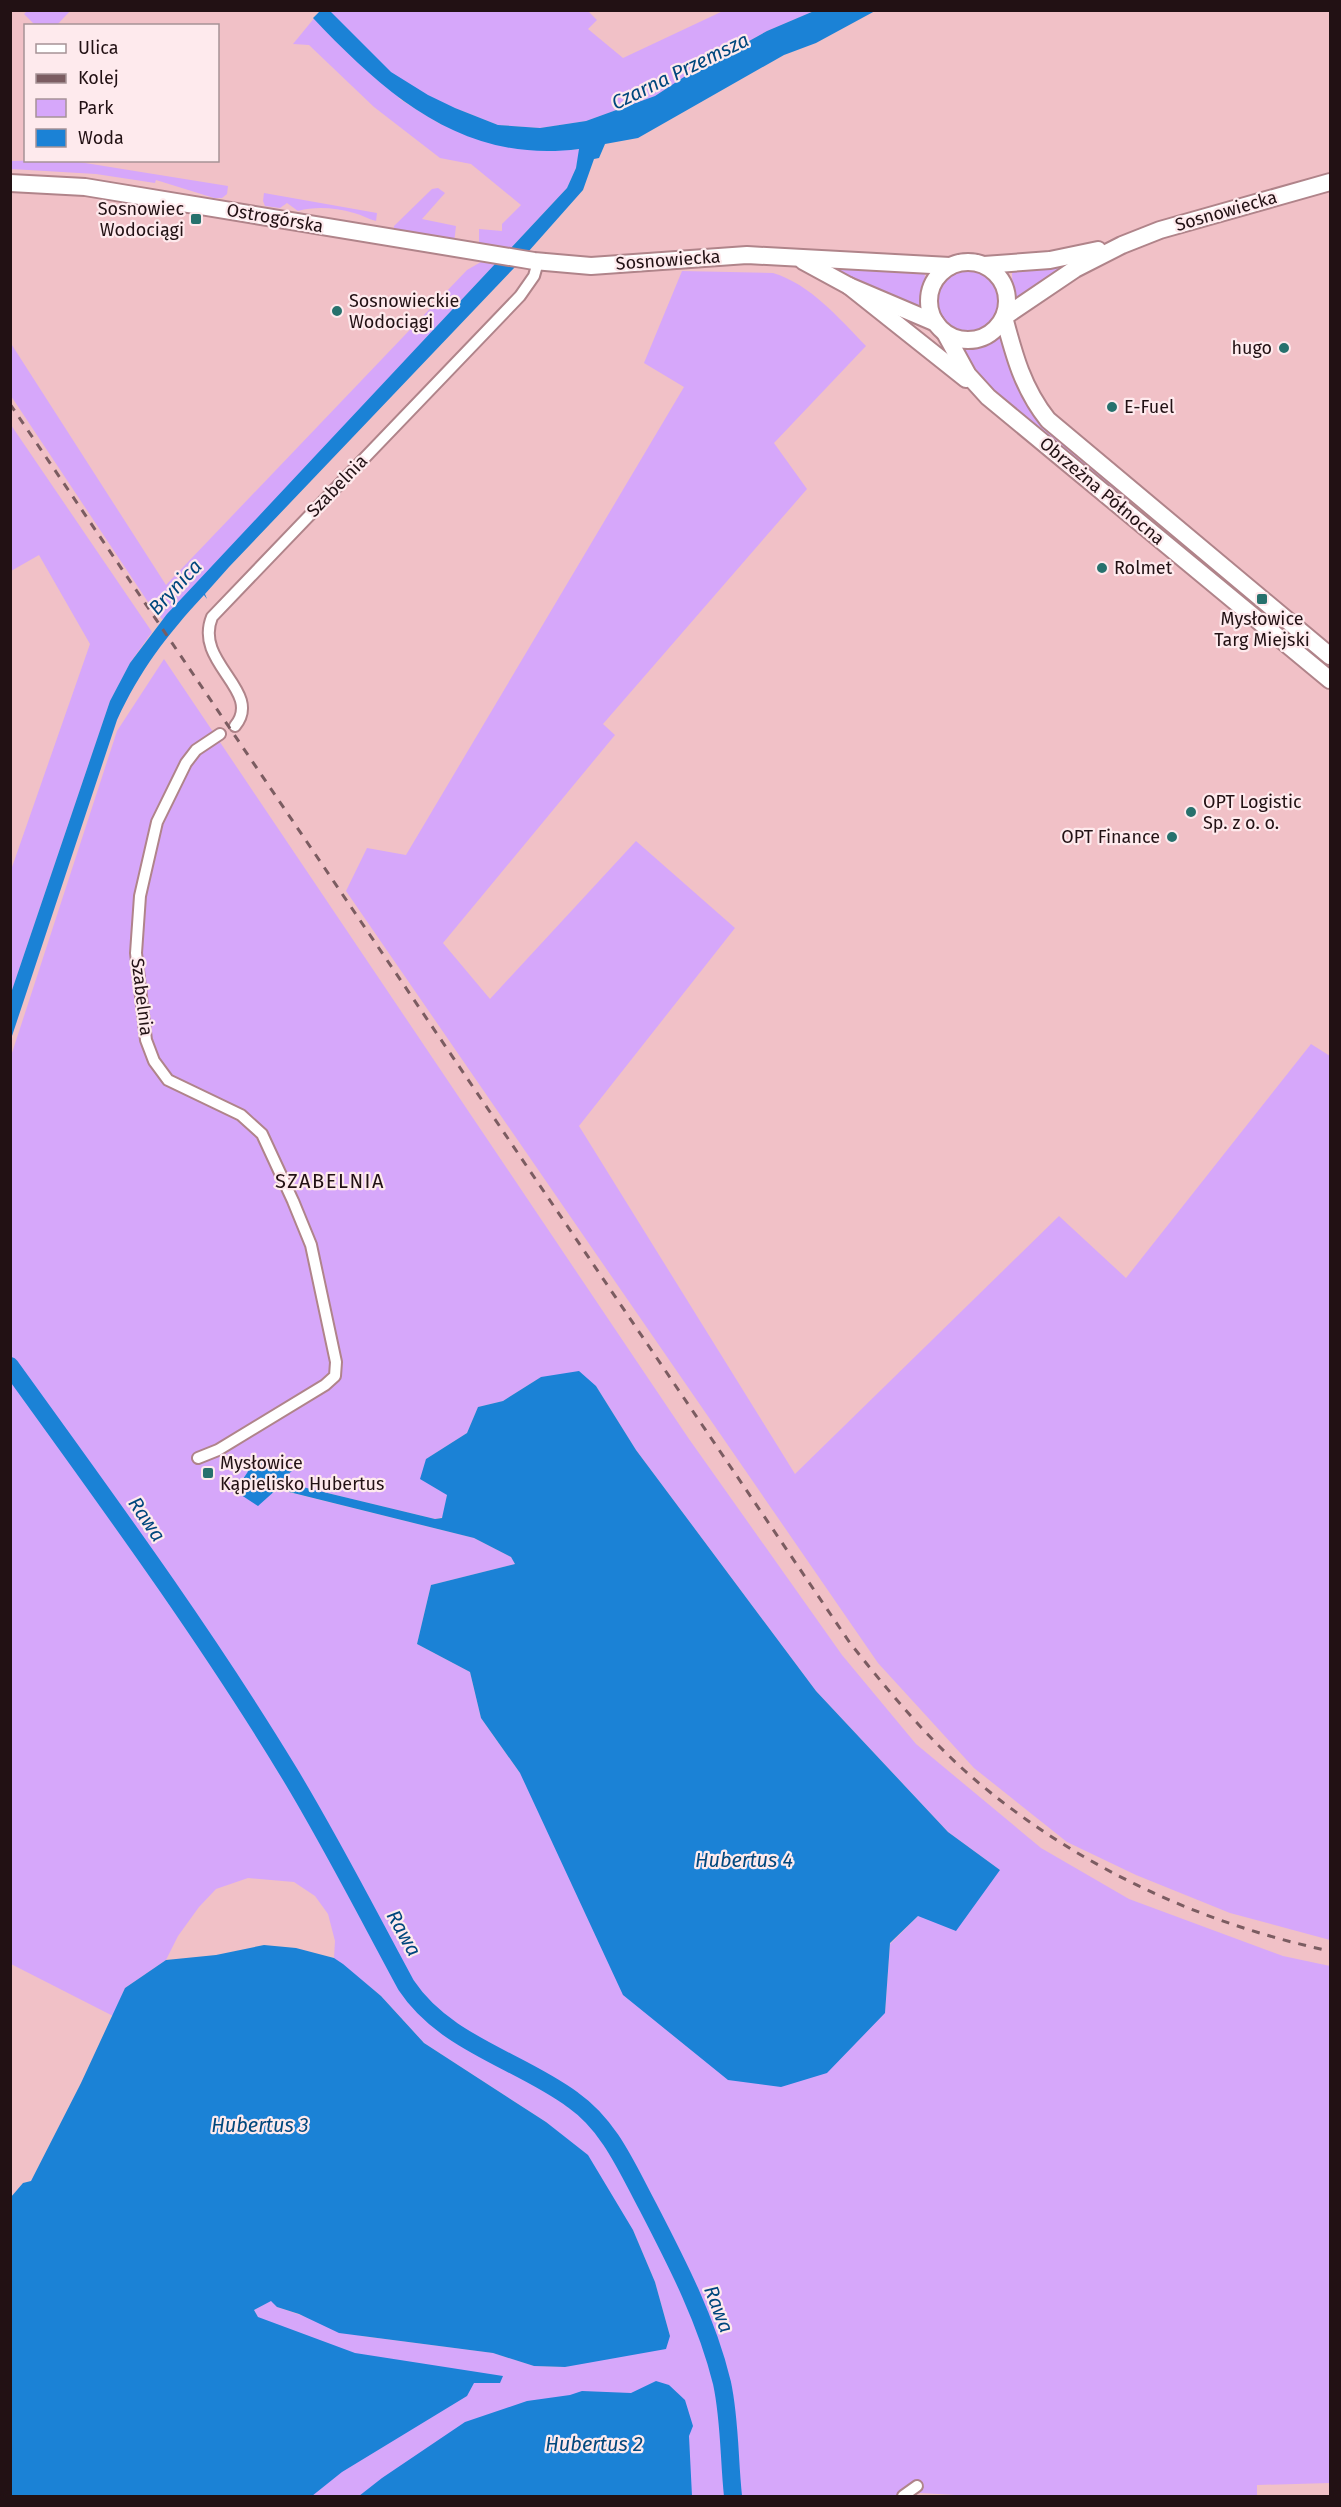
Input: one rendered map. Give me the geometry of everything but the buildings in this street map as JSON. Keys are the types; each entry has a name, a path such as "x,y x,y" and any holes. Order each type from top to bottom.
{"street":[{"name":"Sosnowiecka","path":"797,258 961,340 974,340 986,336 1004,318 1075,269 1122,245 1160,230 1330,182"},
{"name":"Ostrogórska","path":"10,183 85,187 536,261"},
{"name":"Sosnowiecka","path":"536,261 591,266 736,256 950,266 963,262 984,265 1050,260 1122,245"},
{"name":"Szabelnia","path":"234,726 242,717 244,709 241,699 207,639 207,627 212,617 520,296 534,276 536,261"},
{"path":"984,265 1000,278 1005,287 1007,297 1004,318"},
{"path":"940,328 929,302 930,291 941,273 950,266"},
{"path":"849,286 988,397"},
{"name":"Obrzeżna Północna","path":"1004,318 1023,381 1048,420 1330,656"},
{"name":"Obrzeżna Północna","path":"940,328 968,375 988,397 1330,680"},
{"path":"1192,566 1205,551"},
{"name":"Szabelnia","path":"198,1458 218,1450 325,1385 335,1376 336,1362 310,1245 293,1201 262,1134 241,1115 168,1080 154,1061 147,1040 136,953 140,896 157,822 186,764 196,750 220,734"},
{"path":"903,2496 917,2486"}],"green space":[{"path":"27,10 70,11 58,24 34,24 24,14"},
{"path":"587,10 597,20 588,29 623,58 723,11 814,11 767,31 684,77 655,96 586,121 540,128 498,125 455,108 398,98 440,124 568,150 580,149 576,168 567,188 510,249 479,244 479,229 502,231 502,224 521,205 471,164 440,158 374,107 309,45 293,44 320,11"},
{"path":"11,161 79,162 228,186 227,194 222,198 214,198 156,180 155,183 96,174 11,169"},
{"path":"438,188 445,193 422,219 456,226 454,243 394,232 394,226 432,189"},
{"path":"264,193 377,213 376,221 333,209 312,208 298,211 287,203 280,208 265,206"},
{"path":"481,262 495,264 163,620 152,608 11,396 10,342 166,585 467,270"},
{"path":"1069,263 1013,305 1012,271"},
{"path":"823,265 925,268 924,315"},
{"path":"968,270 985,275 990,279 994,284 999,301 994,318 990,323 985,327 968,332 951,327 946,323 942,318 937,301 942,284 946,279 951,275"},
{"path":"682,271 773,273 787,278 823,303 866,346 774,443 807,489 603,724 615,735 443,943 490,999 636,841 735,928 579,1126 795,1474 1059,1216 1126,1278 1311,1044 1330,1056 1330,1940 1230,1913 1136,1875 1067,1842 974,1768 878,1663 346,891 367,848 406,855 684,387 644,363"},
{"path":"999,334 1019,387 1131,499 1128,505 985,385 958,345 980,344"},
{"path":"11,425 152,632 130,663 110,701 11,993 11,870 90,644 39,555 11,571"},
{"path":"164,659 689,1439 842,1655 916,1744 1041,1848 1129,1899 1283,1956 1330,1966 1330,2483 1257,2485 1257,2496 973,2496 920,2493 905,2496 737,2496 727,2390 709,2327 690,2281 611,2132 583,2103 536,2074 466,2036 425,2002 406,1979 291,1768 104,1491 11,1360 10,1059 117,731","holes":["541,1377 596,1386 636,1450 816,1691 948,1832 1000,1870 918,1916 890,1944 885,2013 520,1773 481,1718 470,1672 417,1644 431,1585 515,1564 511,1557 474,1538 276,1489 267,1457 292,1470 282,1480 286,1483 435,1519 443,1517 447,1495 426,1459 467,1433 478,1407 503,1401"]},
{"path":"10,1370 162,1584 279,1761 332,1851 402,1983 417,2004 433,2021 477,2052 579,2108 598,2125 612,2144 675,2266 710,2355 720,2396 730,2496 11,2496 258,2317 254,2310 271,2300 277,2307 362,2336 493,2353 534,2366 565,2367 670,2336 655,2282 633,2230 546,2122 424,2043 381,1996 334,1958 335,1941 328,1914 315,1896 294,1882 248,1878 216,1889 199,1907 178,1936 166,1960 125,1988 113,2016 11,1964"}],"water":[{"path":"320,11 330,11 391,72 428,95 498,125 540,128 586,121 655,96 684,77 767,31 814,11 875,11 816,43 784,55 638,138 605,144 599,158 594,159 583,190 528,252 510,249 567,188 576,168 579,149 538,151 499,146 464,135 431,118 399,98 341,47 313,18"},
{"path":"495,264 515,267 229,567 205,594 207,599 204,595 166,639 135,685 117,720 11,1039 11,993 110,701 130,663 167,614"},
{"name":"Hubertus 4","path":"579,1371 596,1386 636,1450 816,1691 948,1832 1000,1870 956,1931 918,1916 890,1943 885,2013 827,2073 781,2087 728,2080 623,1995 520,1773 481,1718 470,1672 417,1644 431,1585 515,1564 511,1557 474,1538 277,1489 258,1506 235,1491 249,1470 267,1457 293,1470 282,1480 286,1483 435,1519 442,1518 447,1495 420,1479 426,1459 467,1433 478,1407 503,1401 541,1377"},
{"name":"Hubertus 3","path":"264,1945 296,1948 334,1958 381,1996 424,2043 546,2122 588,2155 633,2230 655,2282 670,2336 666,2349 565,2367 534,2366 493,2353 339,2333 299,2314 277,2307 271,2301 254,2310 258,2317 355,2353 503,2376 500,2383 474,2383 467,2396 342,2472 312,2496 11,2496 11,2197 23,2183 31,2181 81,2083 125,1988 166,1960 216,1955"},
{"name":"Hubertus 2","path":"656,2381 669,2385 685,2400 693,2426 689,2436 692,2496 359,2496 465,2422 527,2401 582,2391 631,2393"}],"waterway":[{"name":"Rawa","path":"10,1366 153,1566 256,1719 319,1823 406,1985 422,2005 462,2037 530,2073 586,2110 607,2135 625,2163 680,2271 700,2315 716,2360 725,2397 733,2496"},
{"path":"229,1462 249,1470"},
{"name":"Rawa","path":"93,1481 97,1478"}],"railway":[{"path":"10,404 850,1643 896,1699 928,1735 980,1784 1059,1842 1101,1867 1145,1889 1236,1925 1282,1940 1330,1951"}],"place":[{"name":"Sosnowiec Wodociągi","path":"196,219"},
{"name":"Sosnowieckie Wodociągi","path":"337,311"},
{"name":"hugo","path":"1284,348"},
{"name":"E-Fuel","path":"1112,407"},
{"name":"Rolmet","path":"1102,568"},
{"name":"Mysłowice Targ Miejski","path":"1262,599"},
{"name":"OPT Logistic Sp. z o. o.","path":"1191,812"},
{"name":"OPT Finance","path":"1172,837"},
{"name":"Mysłowice Kąpielisko Hubertus","path":"208,1473"}],"district":[{"name":"SZABELNIA","path":"330,1181"}],"water label":[{"name":"Czarna Przemsza","path":"680,71"},
{"name":"Brynica","path":"175,587"}]}
